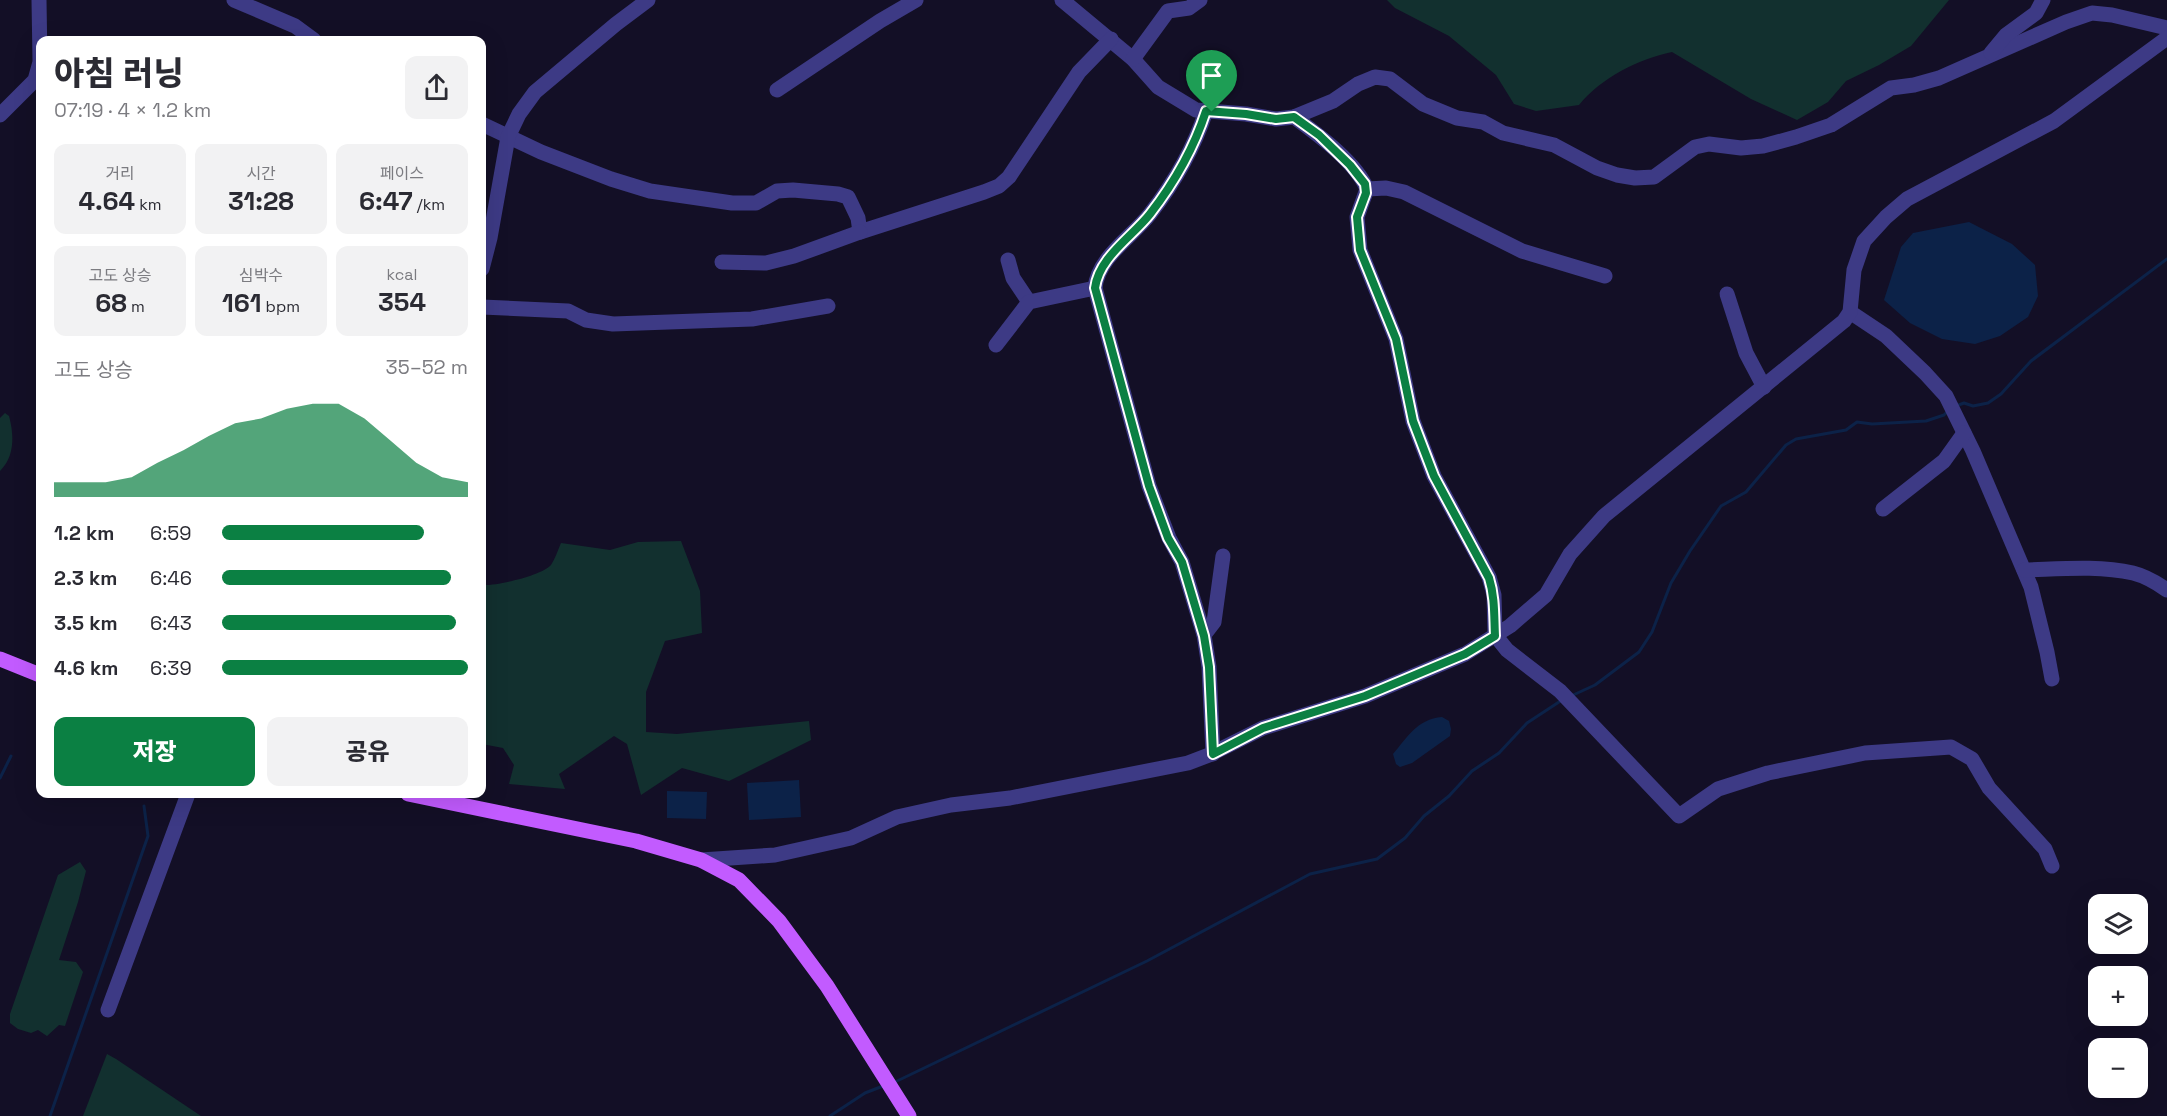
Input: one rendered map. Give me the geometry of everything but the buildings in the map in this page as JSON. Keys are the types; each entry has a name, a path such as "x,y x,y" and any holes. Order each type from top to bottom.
{"main road":[{"path":"0,659 36,673"},
{"path":"428,798 636,840 701,860 739,880 779,921 827,986 909,1116"}],"street":[{"path":"39,0 40,36"},
{"path":"234,0 295,26 309,36"},
{"path":"486,253 508,137 519,114 535,92 648,0"},
{"path":"777,90 880,21 916,0"},
{"path":"1062,0 1111,39 1158,87 1188,106 1206,111 1276,119 1294,117 1333,101 1358,84 1375,77 1390,79 1423,104 1449,114 1483,122 1491,128 1522,139 1554,146 1617,175 1654,177 1695,147 1709,144 1742,148 1763,146 1796,137 1831,125 1891,88 1939,78 1990,54 2092,13 2112,15 2167,28"},
{"path":"1133,59 1168,11 1189,8 1200,0"},
{"path":"1990,54 2006,35 2036,13 2043,0"},
{"path":"701,860 775,855 851,838 897,817 951,805 1010,798 1188,763 1213,754 1263,728 1365,696 1465,654 1510,626 1546,595 1570,554 1604,516 1844,321 1850,312 1854,270 1864,241 1886,217 1907,199 2054,121 2167,38"},
{"path":"722,262 766,262 794,256 999,186 1009,177 1079,72 1111,39"},
{"path":"0,116 36,76"},
{"path":"1206,111 1199,133 1184,164 1150,214 1104,264 1096,278 1095,288 1149,486 1168,538 1182,562 1204,636 1209,667 1213,754"},
{"path":"1294,117 1319,135 1350,165 1367,189"},
{"path":"486,126 611,179 650,190 706,201 756,203 777,191 793,190 838,194 848,197 858,218 860,232"},
{"path":"1367,189 1386,188 1404,192 1522,251 1605,276"},
{"path":"1367,189 1357,217 1360,250 1396,339 1413,421 1434,476 1489,578 1494,595 1495,636 1507,650 1560,691 1679,816 1718,789 1768,773 1865,753 1951,747 1972,759 1989,788 2045,849 2052,866"},
{"path":"1008,260 1013,278 1029,302"},
{"path":"996,345 1029,302 1095,288"},
{"path":"1727,294 1746,353 1764,387"},
{"path":"486,307 567,311 586,320 613,324 752,319 828,306"},
{"path":"1850,312 1886,336 1946,396 1965,433 2031,587 2052,679"},
{"path":"1883,509 1944,461 1965,433"},
{"path":"1204,636 1214,622 1223,556"},
{"path":"2024,570 2093,569 2133,573 2154,581 2167,590"},
{"path":"108,1010 187,798"}],"green space":[{"path":"1387,0 1949,0 1911,46 1846,81 1828,102 1797,120 1751,99 1672,52 1646,59 1621,71 1598,86 1579,105 1536,111 1514,104 1496,75 1449,36 1395,8"},
{"path":"5,413 9,416 11,423 12,445 8,459 0,471 0,418"},
{"path":"681,541 700,591 702,633 665,641 646,692 646,732 677,734 809,721 811,740 729,781 682,768 641,795 627,744 614,736 559,774 565,789 509,784 514,765 503,748 486,745 486,585 518,580 546,569 551,565 561,543 610,550 638,542"},
{"path":"80,862 86,871 59,960 76,962 83,972 65,1026 59,1025 47,1036 38,1030 31,1033 18,1029 10,1023 10,1014 58,875"},
{"path":"107,1054 116,1059 201,1116 83,1116"}],"water":[{"path":"1969,222 2012,244 2035,265 2038,296 2028,317 2000,336 1975,344 1942,339 1910,323 1884,300 1901,247 1913,233"},
{"path":"1442,717 1449,721 1450,736 1412,763 1400,767 1396,764 1393,754 1413,730 1426,721"},
{"path":"799,780 801,817 749,820 747,783"},
{"path":"667,791 707,792 706,819 667,818"}],"waterway":[{"path":"1956,406 1964,403 1973,406 1988,403 2001,394 2031,361 2167,259"},
{"path":"1571,696 1595,685 1639,652 1652,632 1671,583 1721,506 1746,492 1786,445 1796,439 1846,430 1857,422 1872,424 1926,421 1944,415 1948,411"},
{"path":"895,1082 1147,961 1310,874 1377,859 1405,838 1424,816 1449,796 1472,771 1499,753 1527,723 1562,700"},
{"path":"0,778 11,756"},
{"path":"50,1116 148,836 144,806"},
{"path":"830,1116 865,1093 883,1086"}],"route":[{"path":"1206,111 1212,112 1276,119 1294,117 1319,135 1350,165 1365,184 1367,189 1357,217 1360,250 1396,339 1413,421 1434,476 1489,578 1494,595 1495,636 1465,654 1365,696 1263,728 1213,754 1209,667 1204,636 1182,562 1168,538 1149,486 1095,288 1096,278 1104,264 1150,214 1184,164 1199,133 1206,111"}]}
